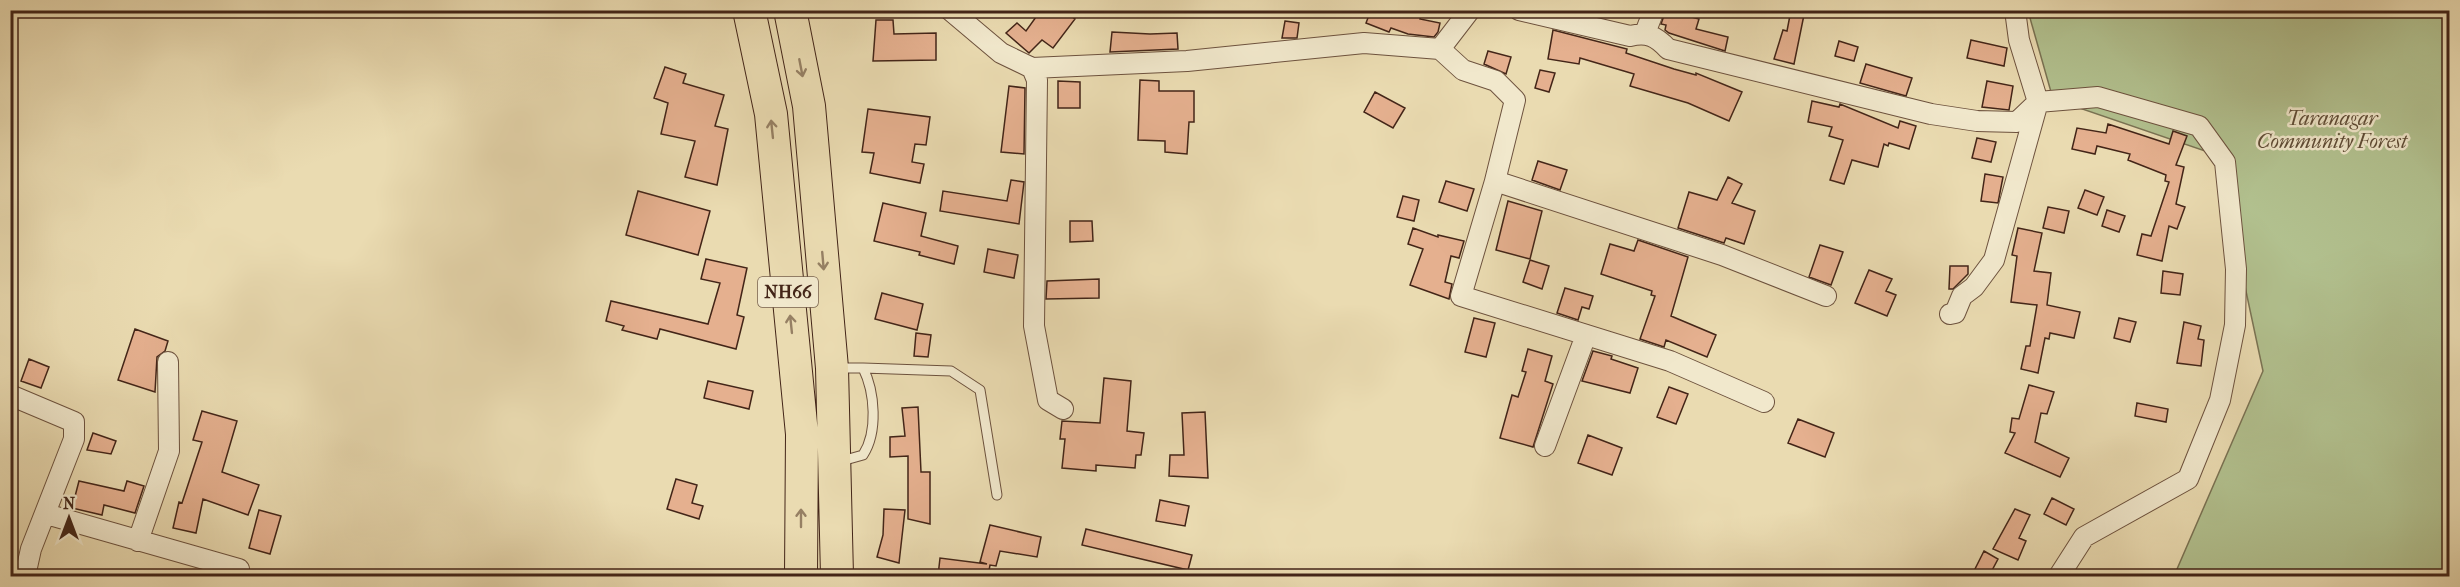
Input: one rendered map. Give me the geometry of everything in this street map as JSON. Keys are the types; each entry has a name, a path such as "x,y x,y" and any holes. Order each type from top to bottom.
{"highway":[{"name":"NH66","path":"749,10 771,114 802,435 801,576"},
{"name":"NH66","path":"790,10 809,106 832,368 837,576"}],"street":[{"path":"950,10 1001,53 1032,68 1187,61 1364,43 1440,49 1463,70 1496,81 1515,100 1495,181 1461,296 1671,361 1764,402"},
{"path":"1440,49 1470,10"},
{"path":"1519,10 1630,36 1645,33 1659,40 1668,49 1931,114 1977,121 2017,122 2038,102 2098,97 2199,126 2225,162 2236,269 2235,325 2220,400 2188,479 2084,537 2059,576"},
{"path":"1645,33 1654,10"},
{"path":"1950,314 1955,313 1962,296 1974,287 1994,260 2038,102 2019,40 2015,10"},
{"path":"1032,68 1037,80 1034,326 1048,400 1063,409"},
{"path":"1495,181 1722,255 1826,296"},
{"path":"1545,446 1586,335"},
{"path":"138,541 169,451 168,362"},
{"path":"10,395 74,423 74,439 31,549 25,576"},
{"path":"46,514 238,570"}],"lane":[{"path":"832,368 951,371 980,390 997,495"},
{"path":"834,464 864,455 871,442 870,382 864,368"}],"green space":[{"name":"Taranagar Community Forest","path":"2028,11 2449,11 2449,576 2174,576 2263,371 2217,155 2053,99"}],"building":[{"path":"1041,10 1063,10 1075,19 1053,48 1042,40 1029,53 1006,33 1017,23 1026,31"},
{"path":"1371,10 1423,10 1420,19 1440,23 1438,32 1434,37 1408,34 1391,28 1389,32 1366,23"},
{"path":"1666,10 1699,19 1696,29 1728,37 1725,51 1669,33 1665,30 1666,25 1661,24"},
{"path":"1791,10 1805,10 1794,64 1774,59 1783,30 1787,31"},
{"path":"876,20 893,20 894,34 936,33 936,60 873,61"},
{"path":"1285,21 1299,23 1297,38 1282,38"},
{"path":"1553,30 1627,49 1626,53 1674,69 1696,75 1696,73 1742,92 1729,121 1688,103 1630,86 1634,74 1580,58 1579,64 1548,59"},
{"path":"1112,32 1177,33 1178,49 1110,52"},
{"path":"1971,40 2007,48 2004,66 1967,58"},
{"path":"1839,41 1858,47 1854,61 1835,56"},
{"path":"1488,51 1511,57 1506,74 1484,64"},
{"path":"1866,64 1912,78 1906,96 1860,83"},
{"path":"665,67 686,74 683,83 724,95 715,126 728,129 717,185 685,177 695,141 661,134 668,103 654,98"},
{"path":"1540,70 1555,73 1549,92 1535,88"},
{"path":"1140,80 1159,81 1159,91 1194,91 1194,122 1189,122 1187,154 1165,152 1165,141 1138,140"},
{"path":"1058,81 1080,82 1080,108 1058,108"},
{"path":"1987,81 2013,86 2009,110 1982,107"},
{"path":"1009,86 1025,88 1024,154 1001,152"},
{"path":"1375,92 1405,108 1393,128 1364,112"},
{"path":"1812,101 1839,107 1840,104 1898,128 1900,121 1916,126 1909,149 1889,143 1888,146 1884,144 1878,167 1852,160 1844,184 1830,180 1843,140 1829,136 1832,127 1808,122"},
{"path":"868,109 930,117 926,145 915,144 912,162 924,164 920,183 870,173 874,153 862,152"},
{"path":"2108,124 2169,144 2173,131 2187,136 2176,165 2184,167 2176,204 2185,207 2177,229 2169,226 2162,261 2137,255 2142,234 2151,236 2169,182 2165,181 2166,175 2128,160 2130,154 2097,146 2095,154 2072,149 2077,128 2106,133"},
{"path":"1977,138 1996,142 1991,162 1972,158"},
{"path":"1538,161 1567,170 1560,190 1532,180"},
{"path":"1985,174 2003,177 1998,203 1981,201"},
{"path":"1728,177 1742,184 1732,203 1755,211 1744,244 1726,238 1724,243 1678,228 1689,192 1717,200"},
{"path":"1011,180 1024,182 1019,224 940,211 943,191 1007,201"},
{"path":"1446,181 1474,189 1467,211 1439,202"},
{"path":"2085,190 2104,197 2097,215 2078,208"},
{"path":"638,191 710,211 698,255 626,235"},
{"path":"1403,196 1419,200 1414,221 1397,217"},
{"path":"1508,201 1542,211 1530,259 1496,250"},
{"path":"883,203 926,213 921,236 958,246 954,264 919,255 920,252 874,241"},
{"path":"2048,207 2069,211 2064,233 2043,228"},
{"path":"2107,210 2125,216 2119,232 2102,226"},
{"path":"1070,221 1092,221 1093,241 1070,242"},
{"path":"1413,228 1438,237 1438,235 1464,241 1459,258 1451,256 1445,282 1452,284 1449,299 1410,285 1423,249 1408,244"},
{"path":"2018,228 2042,233 2034,271 2051,273 2047,305 2080,312 2074,338 2050,333 2049,339 2045,338 2038,373 2021,369 2026,346 2030,346 2037,305 2011,302 2017,256 2012,255"},
{"path":"1638,240 1688,257 1671,316 1716,335 1707,357 1666,340 1664,347 1640,339 1655,296 1651,295 1652,291 1601,274 1610,244 1634,251"},
{"path":"1820,245 1843,252 1831,285 1809,277"},
{"path":"988,249 1018,255 1014,278 984,272"},
{"path":"706,259 747,268 737,315 744,317 736,349 660,329 657,339 622,330 624,326 606,321 611,301 708,324 720,283 701,279"},
{"path":"1530,260 1549,266 1542,289 1523,282"},
{"path":"1950,266 1968,266 1968,274 1953,289 1949,289"},
{"path":"1869,270 1892,279 1886,291 1896,295 1887,316 1855,303"},
{"path":"2163,271 2183,274 2180,295 2161,293"},
{"path":"1099,279 1099,298 1046,299 1047,281"},
{"path":"1565,288 1593,296 1589,309 1582,307 1578,320 1557,313"},
{"path":"882,293 923,304 917,330 875,319"},
{"path":"1474,318 1495,323 1486,357 1465,352"},
{"path":"2119,318 2136,322 2130,342 2114,338"},
{"path":"2184,322 2201,326 2198,339 2204,340 2201,366 2177,363"},
{"path":"135,329 168,341 165,351 157,357 155,392 118,380"},
{"path":"916,333 931,335 928,357 914,356"},
{"path":"1528,349 1552,356 1545,381 1553,384 1533,447 1500,438 1512,395 1518,397 1526,372 1522,371"},
{"path":"1593,351 1612,356 1611,359 1638,368 1630,393 1582,381"},
{"path":"29,359 49,367 41,388 21,381"},
{"path":"1104,378 1131,381 1127,431 1144,433 1141,455 1136,455 1135,468 1096,465 1096,471 1062,468 1065,439 1060,439 1062,421 1100,423"},
{"path":"708,381 753,391 749,409 704,398"},
{"path":"2029,385 2054,392 2047,414 2041,413 2035,442 2069,458 2060,477 2005,453 2015,433 2010,432 2012,418 2019,419"},
{"path":"1669,387 1688,394 1676,424 1657,417"},
{"path":"2137,403 2168,409 2166,422 2135,416"},
{"path":"918,407 921,472 930,472 930,524 908,519 908,456 890,457 890,437 905,436 902,408"},
{"path":"202,411 237,421 222,472 259,485 248,515 203,499 196,533 173,528 179,502 182,503 202,442 193,440"},
{"path":"1205,412 1208,478 1169,476 1170,455 1184,455 1182,413"},
{"path":"1798,419 1834,433 1825,457 1788,443"},
{"path":"93,433 116,441 111,454 87,450"},
{"path":"1588,435 1622,448 1612,475 1578,463"},
{"path":"676,479 697,485 692,503 703,506 699,519 667,509"},
{"path":"79,481 124,491 127,481 144,486 135,513 104,505 102,515 72,508"},
{"path":"2052,498 2074,509 2066,525 2044,514"},
{"path":"1160,500 1189,506 1185,526 1156,521"},
{"path":"884,509 905,510 899,563 877,557 883,535"},
{"path":"2015,509 2030,515 2019,538 2026,541 2018,560 1993,549"},
{"path":"259,510 281,516 270,554 249,548"},
{"path":"990,525 1041,537 1037,557 1000,551 996,566 990,565 988,576 938,576 940,558 987,564 980,562"},
{"path":"1086,529 1192,555 1188,570 1082,545"},
{"path":"1984,551 1998,559 1989,576 1975,569"}]}
